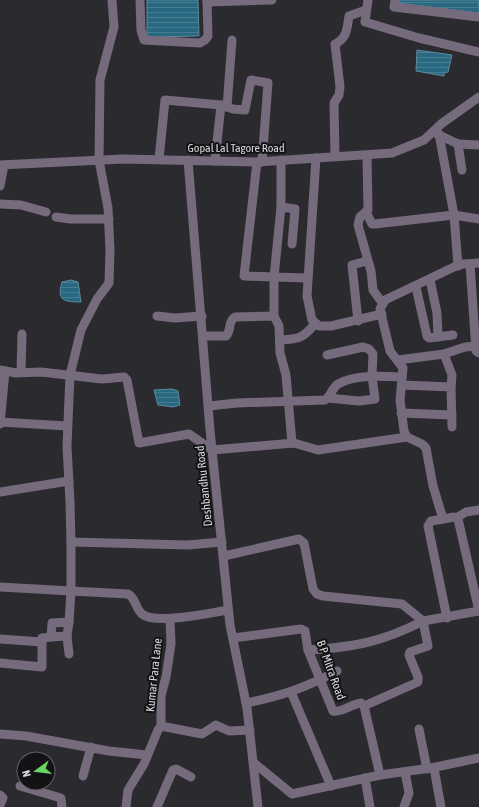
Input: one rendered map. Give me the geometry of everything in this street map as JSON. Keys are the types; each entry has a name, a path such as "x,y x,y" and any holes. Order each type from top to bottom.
{"street":[{"path":"69,654 67,636 71,591 71,542 67,426 70,375 81,330 97,299 109,283 110,250 108,208 99,160 100,80 114,28 112,0"},
{"path":"140,0 141,30 144,40 200,43 208,36 208,1 272,0"},
{"path":"368,0 365,22 419,38 479,52"},
{"path":"395,0 394,7 479,17"},
{"path":"335,156 334,103 339,95 340,87 335,44 342,40 346,34 349,16 366,10"},
{"path":"215,161 224,106 232,40"},
{"path":"159,159 165,100 224,106 245,110 251,80 268,83 260,162 244,276 307,278"},
{"name":"Gopal Lal Tagore Road","path":"2,165 99,160 159,159 260,162 335,156 368,156 392,153 411,147 436,133 441,124 479,97"},
{"path":"436,133 458,144 479,145"},
{"path":"436,133 454,214 458,266"},
{"path":"458,144 462,170"},
{"path":"368,156 369,205 366,212 360,217 358,225 371,271 373,290 383,304"},
{"path":"316,158 307,278 308,307 312,320 319,326 331,326 358,321 382,314"},
{"name":"Deshbandhu Road","path":"188,160 212,450 224,556 228,610 246,703 258,807"},
{"path":"281,160 281,207 274,277 274,316 279,326 289,402 292,443"},
{"path":"0,186 2,165"},
{"path":"0,204 21,206 46,212"},
{"path":"281,207 294,209 292,244"},
{"path":"366,212 372,224 454,214 479,219"},
{"path":"56,217 70,219 108,219"},
{"path":"358,321 352,265 367,261"},
{"path":"398,360 444,354 465,347 477,350 475,264 458,266 416,287 385,300 380,309 390,351 403,368 400,400 404,431 407,437"},
{"path":"430,280 437,313 438,337"},
{"path":"416,287 427,336 438,337 453,335"},
{"path":"157,316 175,318 202,316"},
{"path":"203,336 226,336 229,334 230,322 235,317 274,316"},
{"path":"280,340 299,339 304,336 315,324"},
{"path":"21,372 22,334"},
{"path":"209,406 237,403 319,401 328,398 359,401 375,399 372,376 373,354 366,347 327,355"},
{"path":"373,354 390,351"},
{"path":"444,354 452,375 452,427"},
{"path":"67,426 0,423 3,371 70,375 102,379 120,377 127,380 139,443 189,434 212,450 292,443 298,443 312,450 318,450 407,437 422,444 426,448 434,492 443,519"},
{"path":"328,398 337,384 372,376 451,388"},
{"path":"401,413 452,415"},
{"path":"0,492 69,481"},
{"path":"447,618 428,526 431,521 456,518 466,512 479,510"},
{"path":"308,650 349,648 384,639 423,621 447,618 479,611 456,518"},
{"path":"224,556 299,539 304,544 311,584 317,594 349,600 402,604 423,621 428,644 410,652 409,655 418,677 418,682 364,706 380,775"},
{"path":"71,542 188,545 222,542"},
{"path":"0,587 128,594 134,599 142,613 146,616 170,619 228,610"},
{"name":"Kumar Para Lane","path":"126,807 128,790 144,764 161,726 161,696 166,677 171,644 170,619"},
{"path":"51,636 52,623 69,622"},
{"name":"B P Mitra Road","path":"233,638 301,629 305,631 308,650 333,711 337,712 361,703 364,706"},
{"path":"0,663 42,667 43,637 67,636"},
{"path":"0,639 42,642"},
{"path":"246,703 290,692 320,680 337,671"},
{"path":"290,692 331,786"},
{"path":"161,726 202,734 216,725 228,732 250,730"},
{"path":"419,729 441,807"},
{"path":"0,734 26,736 147,755"},
{"path":"83,776 91,747"},
{"path":"254,763 292,794 380,775 479,761"},
{"path":"157,807 173,770 176,769 191,777"},
{"path":"404,807 409,793 405,772"},
{"path":"365,778 370,807"},
{"path":"37,791 61,798 62,807"},
{"path":"0,795 4,798 0,805"}],"water":[{"path":"147,0 198,0 199,36 147,37"},
{"path":"397,0 479,0 479,13 397,3"},
{"path":"417,50 452,55 448,72 444,73 444,76 416,71"},
{"path":"71,280 78,282 81,302 66,301 61,297 60,288 62,282"},
{"path":"172,389 178,391 180,405 173,407 158,405 154,390"}]}
